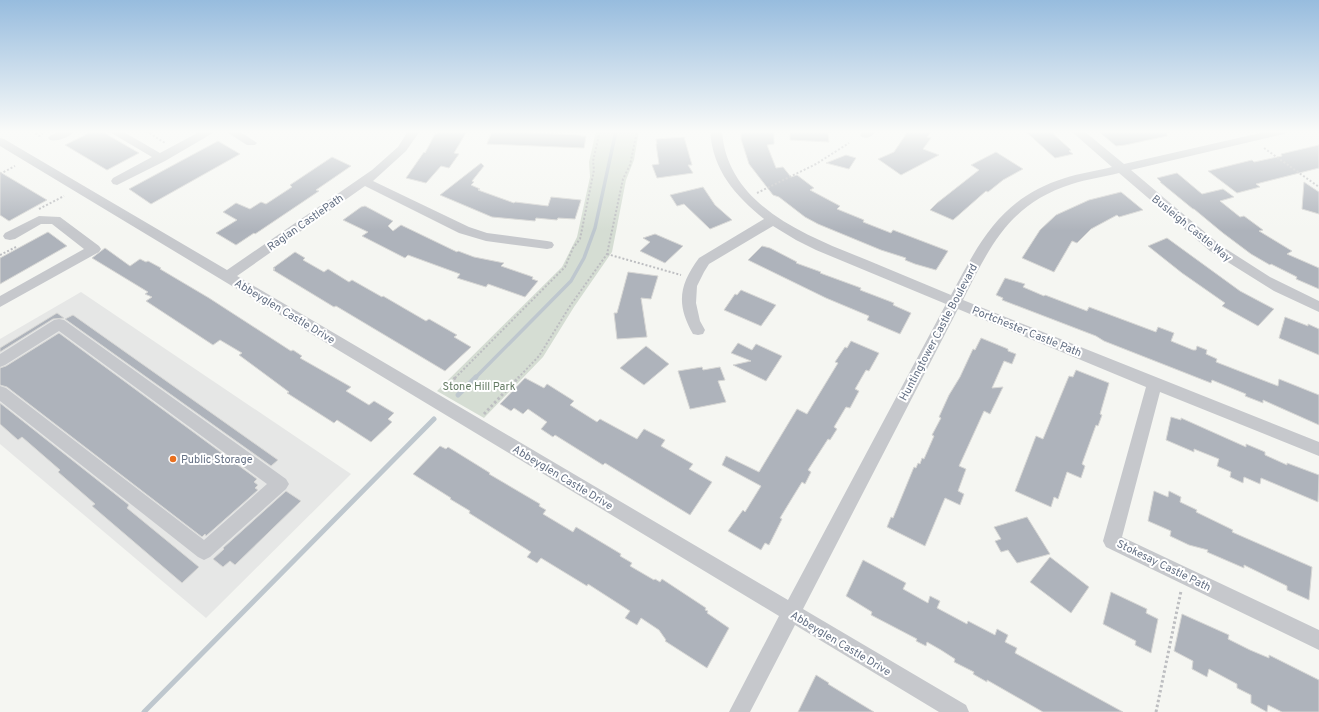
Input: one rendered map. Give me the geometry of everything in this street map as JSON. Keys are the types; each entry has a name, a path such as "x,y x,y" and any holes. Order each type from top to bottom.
{"street":[{"name":"Abbeyglen Castle Drive","path":"39,164 958,712"},
{"path":"117,182 149,164"},
{"name":"Raglan CastlePath","path":"227,276 386,164"},
{"name":"Portchester Castle Path","path":"725,164 729,175 751,202 773,220 794,234 954,302 1319,448"},
{"name":"Busleigh Castle Way","path":"1115,164 1194,232 1239,265 1299,298 1319,307"},
{"name":"Huntingtower Castle Boulevard","path":"739,712 984,246 1005,218 1027,201 1047,189 1068,180 1136,164"},
{"path":"364,181 464,230 486,237 547,245"},
{"path":"0,302 94,249 55,220 40,220 3,236"},
{"path":"698,330 692,320 688,296 691,283 697,270 708,258 773,220"},
{"path":"0,361 59,324 280,484 204,551 0,392"},
{"name":"Stokesay Castle Path","path":"1155,383 1112,541 1319,640"}],"path":[{"path":"443,390 566,267 573,248 580,239 594,170 593,164"},
{"path":"483,414 539,356 570,306 607,254 623,179 630,164"},
{"path":"756,193 816,164"},
{"path":"1286,164 1319,188"},
{"path":"0,174 15,166"},
{"path":"607,254 681,275"},
{"path":"1156,712 1181,591"}],"shaded area":[{"name":"Public Storage","path":"81,292 351,474 206,618 0,444 0,339"}],"green space":[{"name":"Stone Hill Park","path":"589,164 632,164 626,180 612,252 574,307 543,357 484,418 437,391 562,267 577,237 590,177"}],"building":[{"path":"97,164 118,164 107,170"},
{"path":"175,164 222,164 151,204 129,189"},
{"path":"321,164 347,164 351,166 316,190 319,191 236,245 216,233 237,220 223,212 236,203 250,209 261,202 266,204 292,187 290,185"},
{"path":"416,164 452,164 449,168 441,166 426,183 406,178"},
{"path":"479,164 482,164 484,166 472,181 474,182 471,185 480,189 478,190 514,203 548,206 551,197 581,200 575,219 558,218 557,220 536,218 535,221 492,217 440,195"},
{"path":"692,164 688,165 693,173 657,178 652,165"},
{"path":"749,164 775,164 776,168 783,167 791,177 797,175 814,188 810,190 840,206 837,209 864,220 863,222 891,233 893,230 948,251 936,270 915,264 905,260 906,258 881,250 818,224 805,217 779,197 773,195"},
{"path":"831,164 852,164 849,169"},
{"path":"886,164 921,164 901,175"},
{"path":"1015,164 1023,169 1003,180 988,192 986,191 953,220 930,210 979,170 971,165"},
{"path":"1235,164 1319,164 1319,168 1256,184 1260,187 1237,193 1208,171"},
{"path":"0,172 47,200 9,221 0,215"},
{"path":"1177,173 1202,194 1223,189 1234,197 1220,201 1240,217 1244,216 1263,230 1259,231 1292,251 1287,254 1319,268 1319,289 1296,279 1297,277 1271,264 1270,265 1251,254 1193,209 1157,178"},
{"path":"1304,182 1319,192 1319,214 1302,209"},
{"path":"703,187 715,205 732,220 710,229 684,204 677,206 670,195"},
{"path":"1121,192 1143,210 1119,217 1117,215 1091,229 1077,243 1072,241 1054,272 1022,258 1040,230 1056,215 1089,200"},
{"path":"365,206 393,221 388,226 393,231 401,225 457,252 458,251 474,257 504,263 501,266 533,277 532,279 538,281 525,297 488,284 486,287 457,278 460,274 408,255 405,258 362,236 368,232 343,220 361,207"},
{"path":"48,232 67,246 0,284 0,258"},
{"path":"655,234 683,246 665,263 640,251 650,242 643,238"},
{"path":"1167,238 1240,291 1274,309 1258,326 1222,306 1225,303 1182,273 1148,246"},
{"path":"762,246 770,248 797,262 796,263 861,288 860,290 894,303 893,305 911,313 900,334 867,320 869,316 826,298 748,260"},
{"path":"105,248 130,266 140,259 146,262 148,261 161,268 160,269 209,298 291,351 293,350 302,356 300,358 351,387 346,391 369,405 374,401 394,413 388,419 392,422 371,442 337,420 334,423 287,393 289,392 239,355 242,353 220,340 213,345 146,301 152,297 145,294 148,292 92,258"},
{"path":"295,252 305,258 303,260 324,272 328,269 349,282 352,280 382,297 383,296 426,321 429,319 457,335 454,337 471,347 445,371 273,270 275,269 273,268"},
{"path":"628,272 658,276 651,299 641,298 647,337 617,339 614,313 617,313"},
{"path":"1005,278 1025,284 1023,287 1044,296 1045,295 1087,311 1089,307 1156,332 1158,327 1174,333 1171,341 1193,350 1196,350 1197,346 1207,350 1206,354 1217,359 1216,362 1278,386 1279,379 1319,395 1319,425 1263,400 1263,403 1245,396 1246,394 1212,380 1211,383 1104,341 1096,336 1002,300 1003,298 996,295"},
{"path":"741,290 776,305 761,326 724,310 735,294 737,295"},
{"path":"57,313 64,318 53,319 0,352 0,348"},
{"path":"73,315 278,460 271,466 65,319"},
{"path":"1285,317 1319,329 1319,355 1279,338"},
{"path":"59,333 257,479 254,482 258,485 255,488 258,490 206,536 205,534 202,537 7,387 0,385 0,368 6,366"},
{"path":"981,338 1008,349 1008,351 1016,354 1012,364 1004,361 992,388 1003,387 990,414 984,411 959,466 966,469 958,491 964,494 960,505 945,498 925,546 887,527 891,517 893,518 914,467 916,468 918,463 920,464 922,458 924,459 934,436 932,435 941,418 939,417 949,395 960,377 973,349 975,350"},
{"path":"851,341 879,353 869,371 866,370 855,389 859,391 850,408 846,407 834,427 837,429 830,440 828,439 808,470 811,472 805,484 802,482 780,518 782,519 769,545 765,543 761,550 728,531 743,510 745,512 761,486 722,465 726,456 759,472 797,409 807,414 838,363 835,362"},
{"path":"738,343 752,350 756,344 782,356 766,381 733,365 751,361 731,353"},
{"path":"646,346 669,364 644,385 620,368"},
{"path":"702,367 703,370 720,367 725,380 718,381 726,402 690,409 678,371"},
{"path":"1076,370 1109,383 1100,414 1102,415 1098,426 1096,425 1082,464 1085,466 1081,478 1067,472 1058,499 1054,497 1051,507 1015,491 1036,436 1043,439 1069,376 1073,377"},
{"path":"525,378 544,388 547,384 574,401 570,405 597,422 600,419 637,439 644,429 665,440 661,446 693,464 689,469 712,482 690,515 605,463 603,465 555,435 553,437 541,429 547,422 528,409 523,414 514,408 511,411 500,404"},
{"path":"0,403 129,505 127,508 199,567 182,583 92,506 95,504 58,472 60,470 22,437 18,440 0,424"},
{"path":"1171,417 1181,420 1181,418 1246,447 1246,444 1265,452 1265,455 1287,465 1287,463 1319,475 1318,502 1261,478 1260,484 1244,477 1243,483 1230,477 1231,472 1217,466 1219,459 1194,449 1194,452 1166,440"},
{"path":"440,446 446,449 448,447 490,473 489,474 540,504 539,506 546,510 543,514 573,532 576,527 621,554 620,556 632,563 630,566 654,580 655,579 660,582 662,579 706,608 705,610 708,611 707,613 729,628 707,668 665,641 666,640 659,630 641,618 637,625 625,618 630,611 588,584 587,586 541,558 537,563 527,557 531,552 469,513 470,511 413,474"},
{"path":"286,491 301,501 235,565 230,561 223,567 213,559 224,549 223,548"},
{"path":"1154,491 1168,497 1169,491 1181,497 1180,502 1197,510 1196,512 1233,530 1232,532 1312,567 1309,600 1287,590 1287,586 1244,565 1244,568 1207,552 1208,550 1189,545 1170,536 1171,531 1148,521"},
{"path":"1027,517 1050,554 1017,563 1008,550 1001,552 995,541 1001,539 994,527"},
{"path":"1050,557 1089,587 1071,613 1030,582"},
{"path":"863,560 906,583 903,589 928,603 930,596 940,601 937,608 967,624 968,621 995,635 997,629 1008,635 1005,642 1017,648 1015,653 1123,712 1043,712 987,680 987,682 973,674 974,672 954,662 955,659 927,642 926,646 916,641 917,639 871,615 872,612 846,596"},
{"path":"1111,592 1147,609 1146,613 1158,619 1151,653 1135,645 1136,641 1103,624"},
{"path":"1182,614 1229,635 1228,639 1250,650 1269,658 1269,655 1319,680 1319,712 1282,712 1268,705 1267,712 1251,703 1251,695 1237,688 1237,684 1209,669 1207,677 1192,669 1193,661 1174,651"},
{"path":"816,675 829,683 828,684 874,712 798,712"}],"waterway":[{"path":"475,378 571,281 584,258 595,228 609,164"},
{"path":"458,395 475,378"},
{"path":"144,712 434,419"}],"place":[{"name":"Public Storage","path":"173,459"}]}
